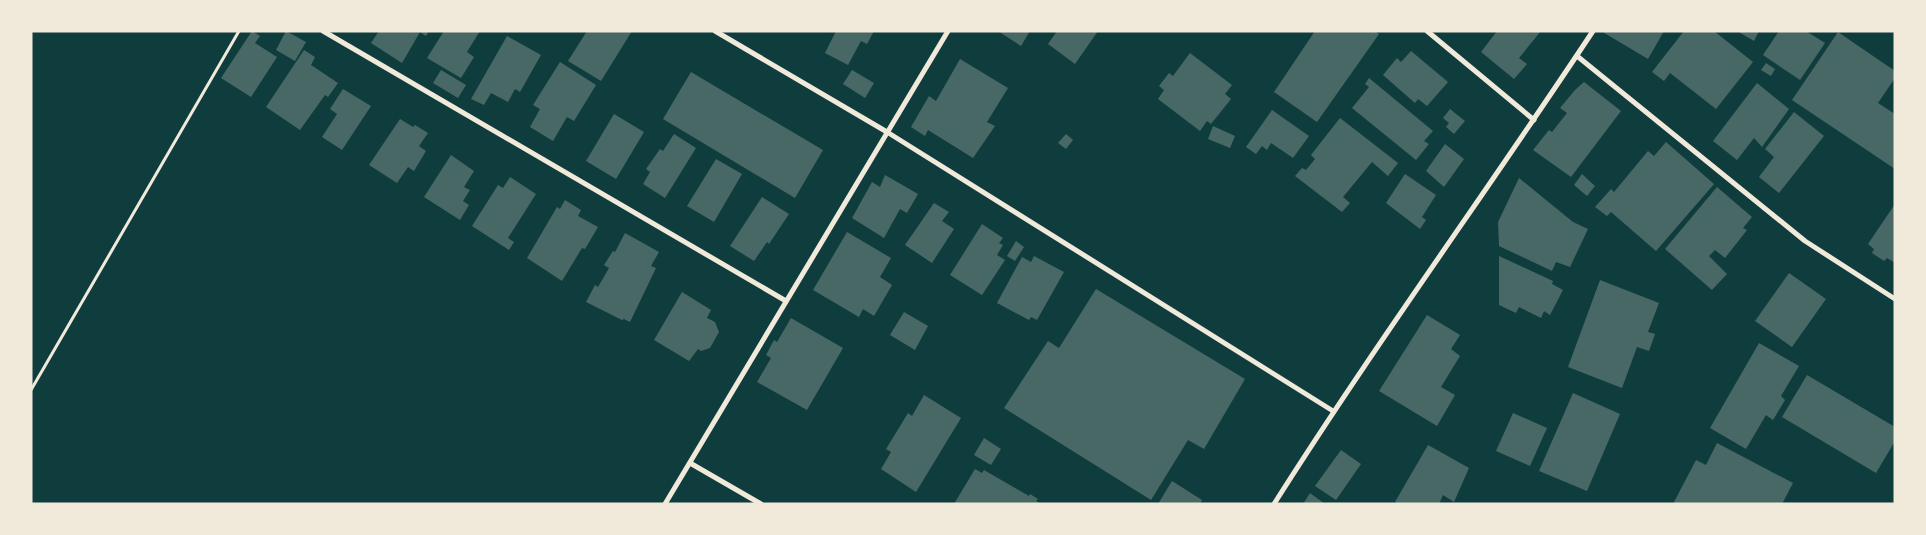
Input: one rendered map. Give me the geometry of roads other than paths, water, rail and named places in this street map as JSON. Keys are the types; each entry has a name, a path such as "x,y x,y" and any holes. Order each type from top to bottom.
{"street":[{"path":"323,31 786,301"},
{"path":"715,31 887,132 1333,411"},
{"path":"665,504 948,31"},
{"path":"1427,31 1534,120"},
{"path":"1274,504 1333,411 1534,120 1593,31"},
{"path":"1577,56 1805,241 1895,299"},
{"path":"690,463 761,504"}]}
